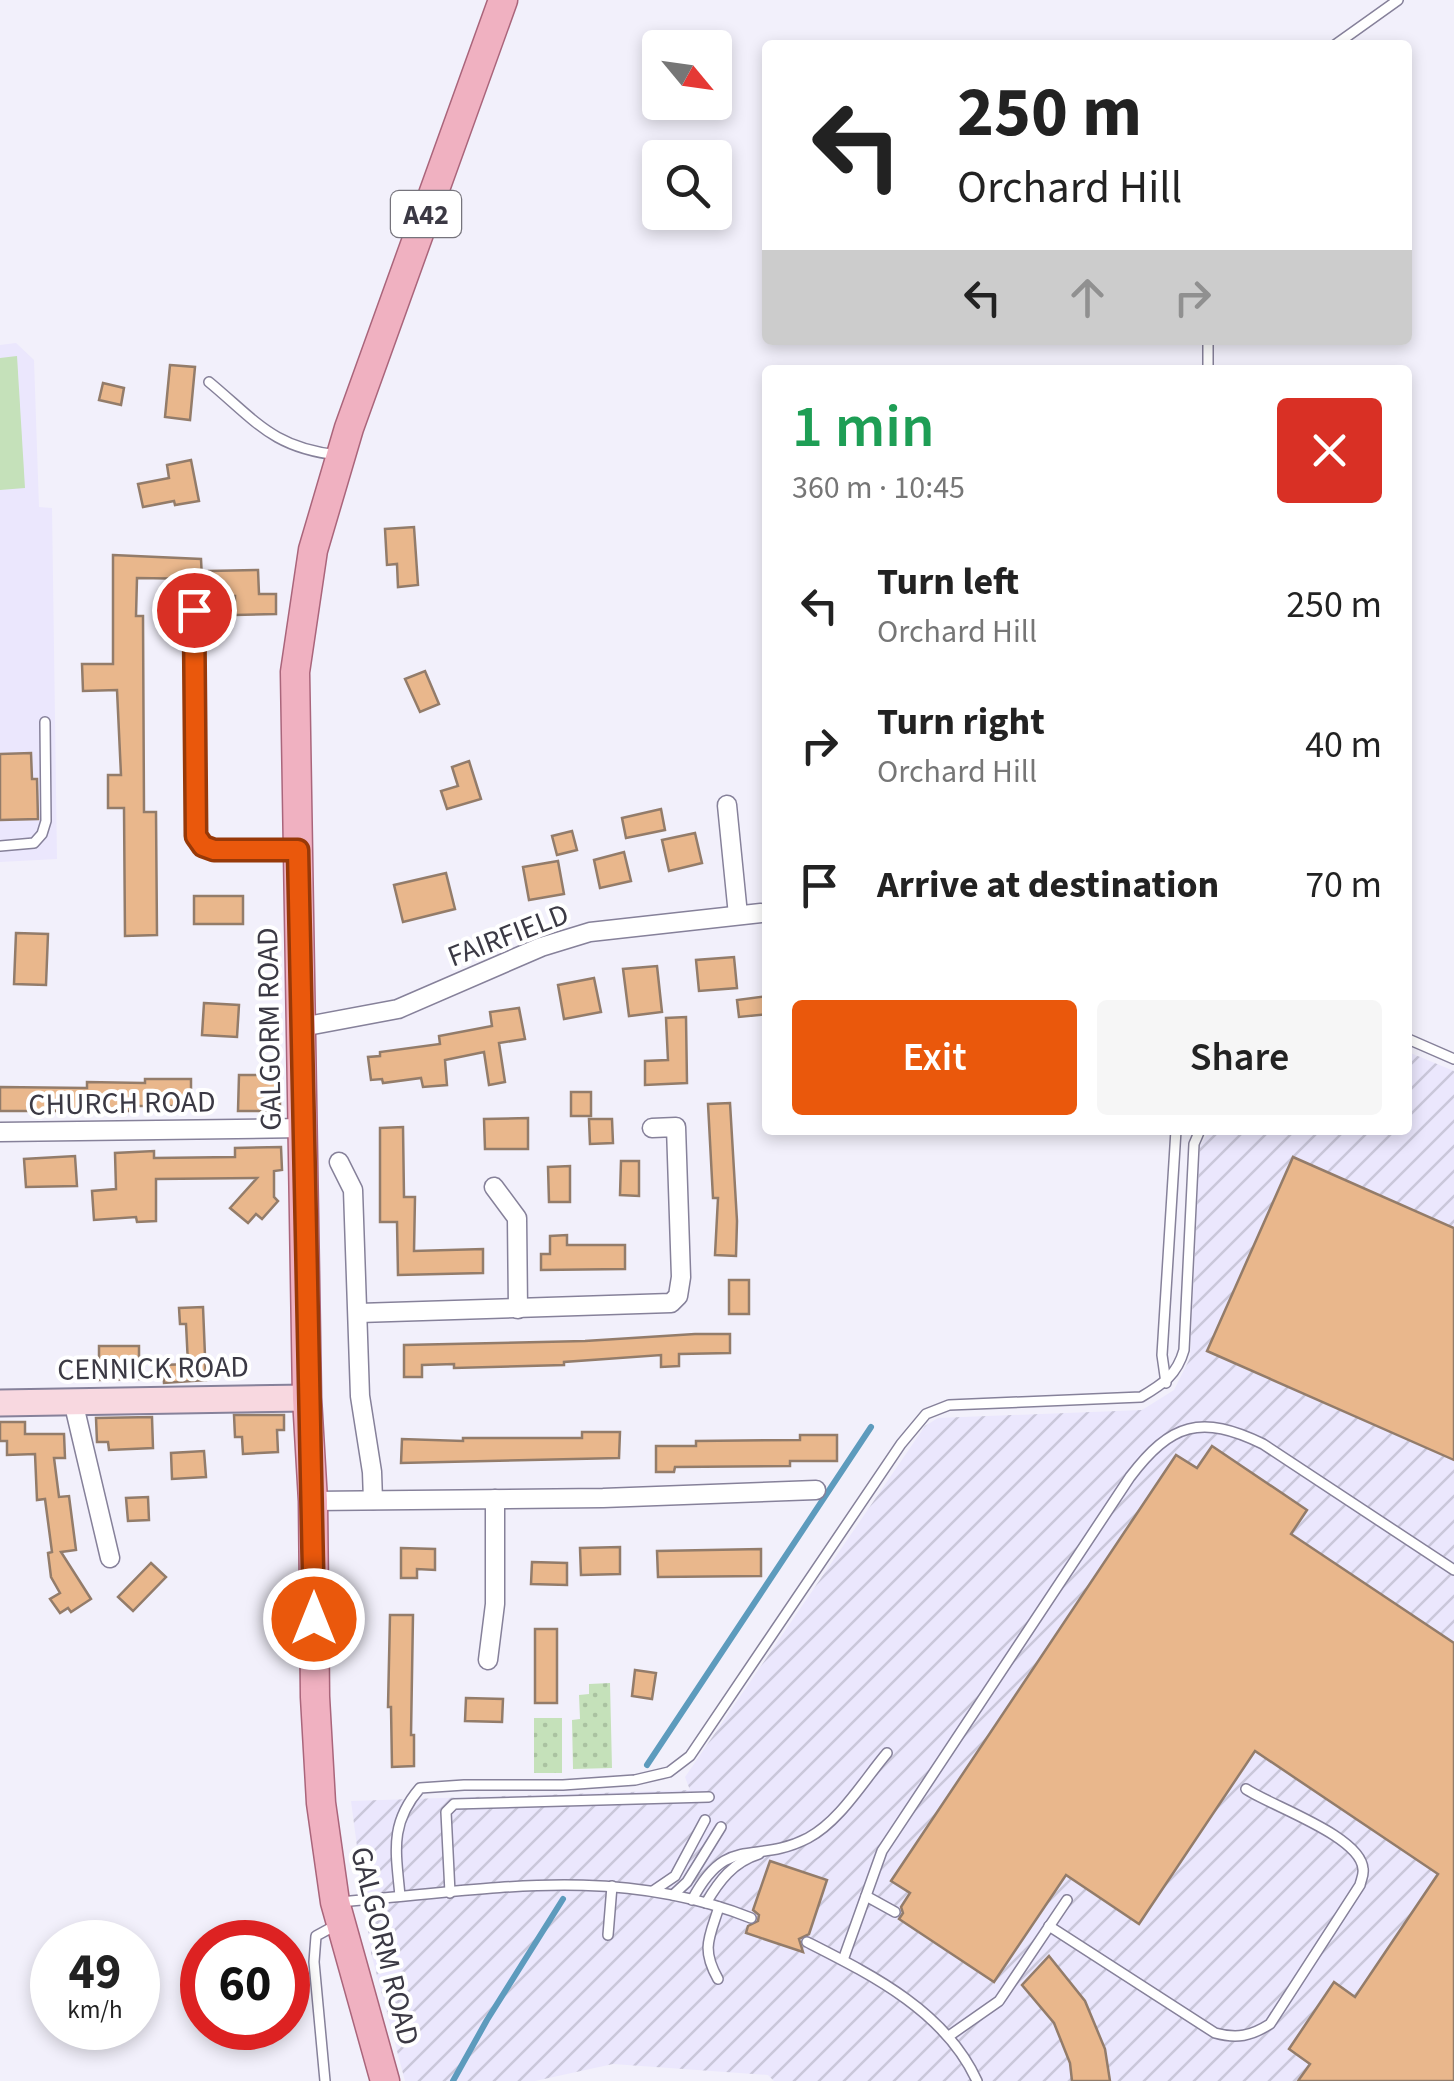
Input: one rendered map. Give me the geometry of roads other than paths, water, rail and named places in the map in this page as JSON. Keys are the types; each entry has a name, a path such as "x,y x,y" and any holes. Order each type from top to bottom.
{"main road":[{"name":"GALGORM ROAD","path":"385,2081 338,1912 321,1804 308,1398 295,672 313,550 341,456 502,0"}],"street":[{"path":"194,610 196,836 203,846 214,850 298,850"},
{"path":"727,806 738,916"},
{"name":"FAIRFIELD","path":"302,1026 398,1009 541,947 590,932 760,913"},
{"path":"360,1313 667,1305 675,1300 680,1290 676,1127 652,1128"},
{"name":"CHURCH ROAD","path":"0,1132 304,1128"},
{"path":"338,1162 353,1190 360,1396 373,1500"},
{"path":"494,1187 517,1218 518,1310"},
{"name":"CENNICK ROAD","path":"0,1403 308,1398"},
{"path":"73,1402 110,1558"},
{"path":"313,1501 603,1498 816,1490"},
{"path":"488,1660 495,1604 495,1498"}],"lane":[{"path":"1342,40 1398,0"},
{"path":"209,382 259,428 307,452 341,456"},
{"path":"0,846 34,843 42,834 46,821 45,722"},
{"path":"1412,1041 1454,1058"},
{"path":"1166,1383 1162,1355 1176,1135"},
{"path":"400,1896 396,1862 398,1822 404,1807 420,1788 563,1786 636,1780 669,1772 690,1756 901,1444 926,1414 949,1405 1141,1397 1166,1383 1184,1350 1194,1144 1198,1135"},
{"path":"843,1960 882,1851 1130,1478 1148,1454 1171,1435 1204,1426 1230,1428 1263,1444 1454,1570"},
{"path":"706,1904 720,1880 748,1857 806,1839 825,1826 888,1753"},
{"path":"1049,1926 1216,2033 1233,2038 1254,2034 1270,2024 1360,1885 1364,1867 1355,1852 1298,1813 1269,1804 1246,1789"},
{"path":"450,1893 446,1812 454,1804 709,1797"},
{"path":"653,1891 675,1876 705,1820"},
{"path":"673,1895 687,1882 720,1827"},
{"path":"692,1900 716,1864 744,1851 771,1850"},
{"path":"325,2081 314,1962 316,1936 338,1912 400,1896 549,1883 653,1891 750,1918"},
{"path":"608,1935 612,1886"},
{"path":"866,1896 895,1912"},
{"path":"949,2036 999,2001 1067,1900"},
{"path":"718,1979 706,1959 719,1907"},
{"path":"806,1942 903,1996 949,2036 977,2081"}],"waterway":[{"path":"647,1765 871,1427"},
{"path":"453,2081 563,1899"}]}
